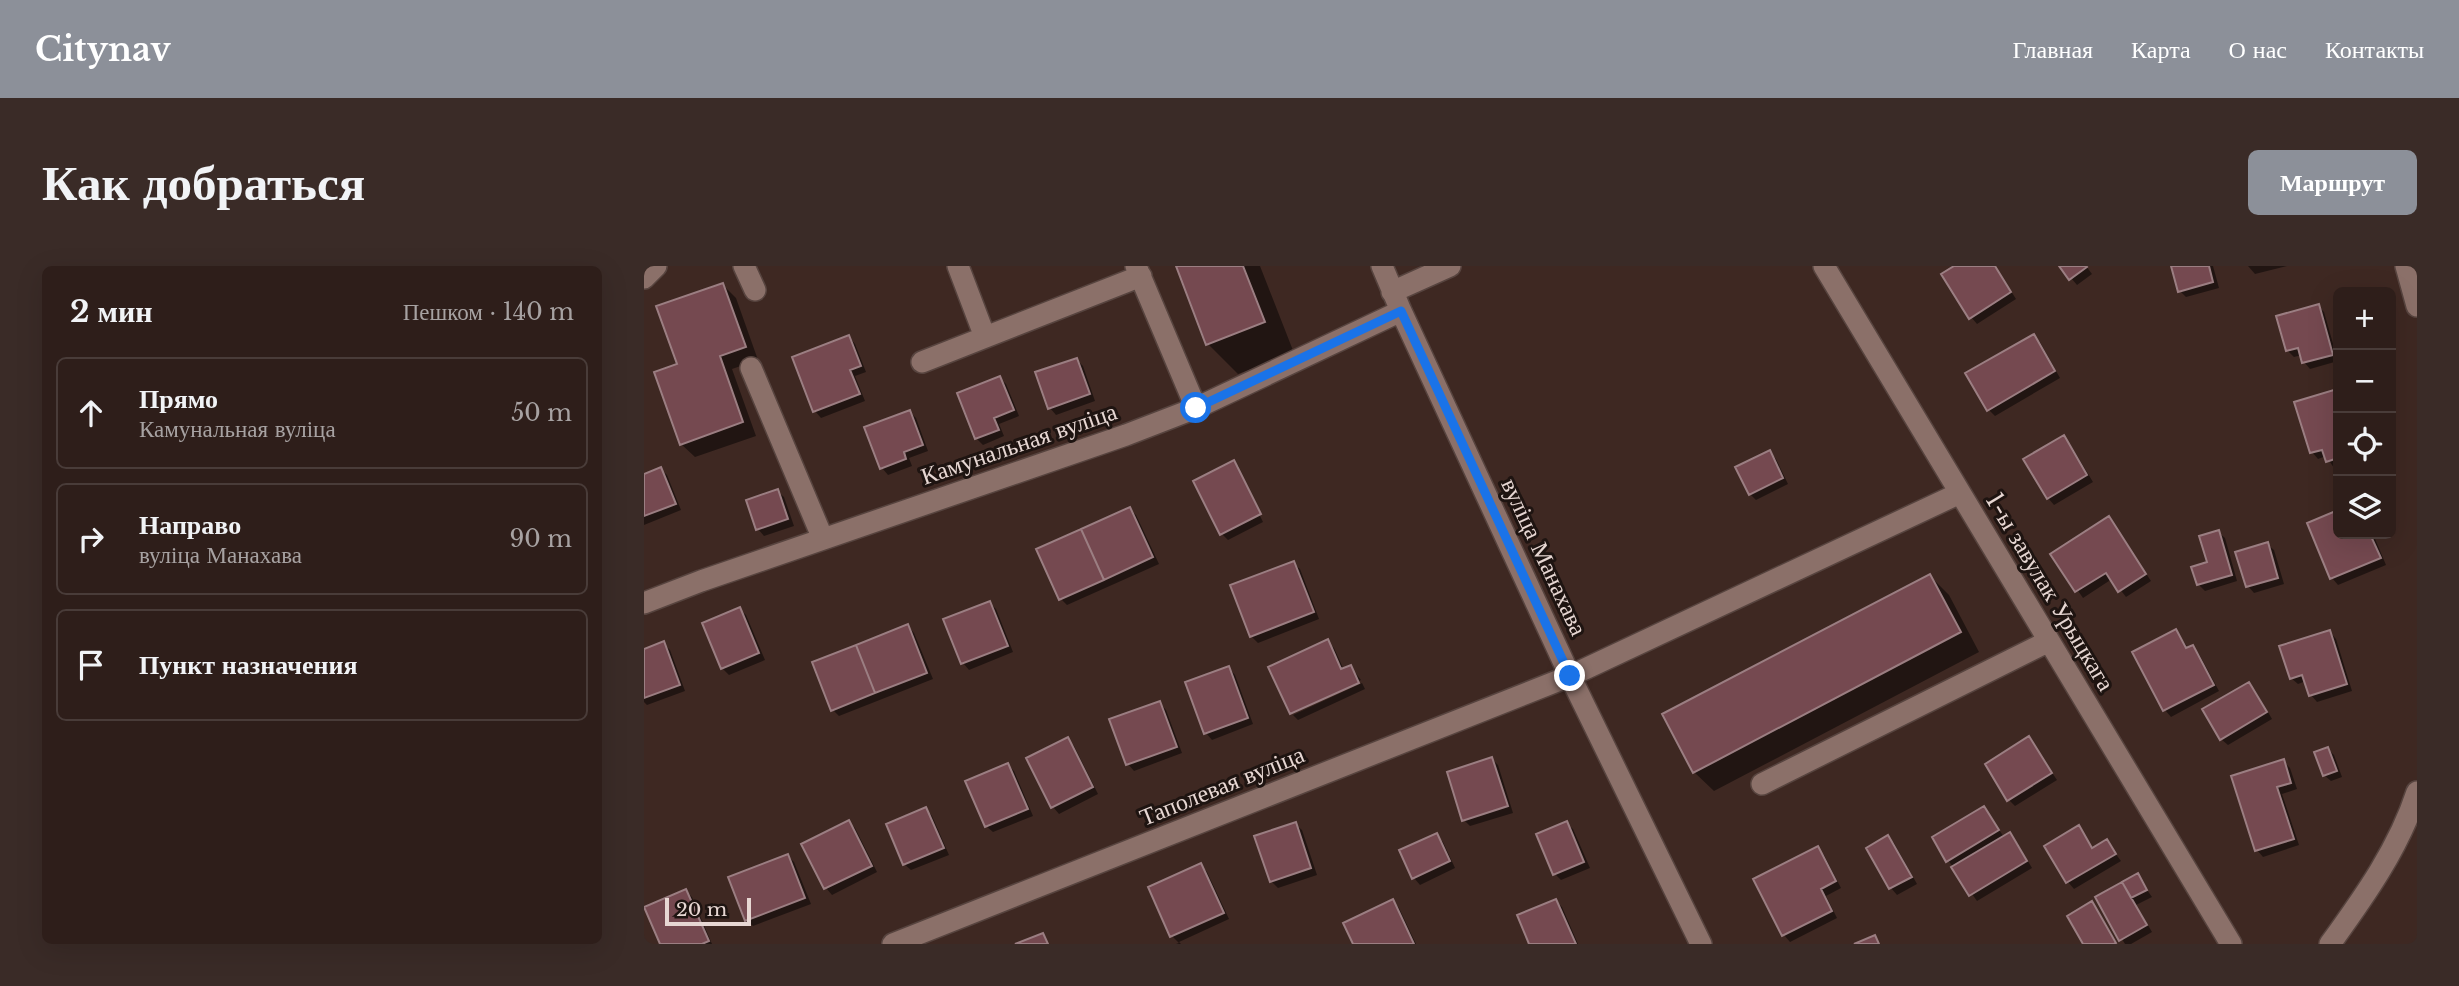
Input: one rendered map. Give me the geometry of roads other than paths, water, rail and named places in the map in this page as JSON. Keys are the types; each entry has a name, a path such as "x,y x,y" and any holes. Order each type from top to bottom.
{"street":[{"path":"644,278 656,266"},
{"path":"744,266 755,290"},
{"path":"958,266 985,337"},
{"name":"вуліца Манахава","path":"1382,266 1396,302 1570,676 1701,944"},
{"name":"Камунальная вуліца","path":"644,604 1196,408 1396,302 1450,266"},
{"name":"1-ы завулак Урыцкага","path":"1824,266 2231,944"},
{"path":"2406,266 2417,306"},
{"path":"922,362 1139,271 1196,408"},
{"path":"751,368 823,539"},
{"name":"Таполевая вуліца","path":"893,944 1570,676 1960,492"},
{"path":"1762,784 2049,641"},
{"path":"2329,944 2359,905 2407,824 2417,792"}]}
